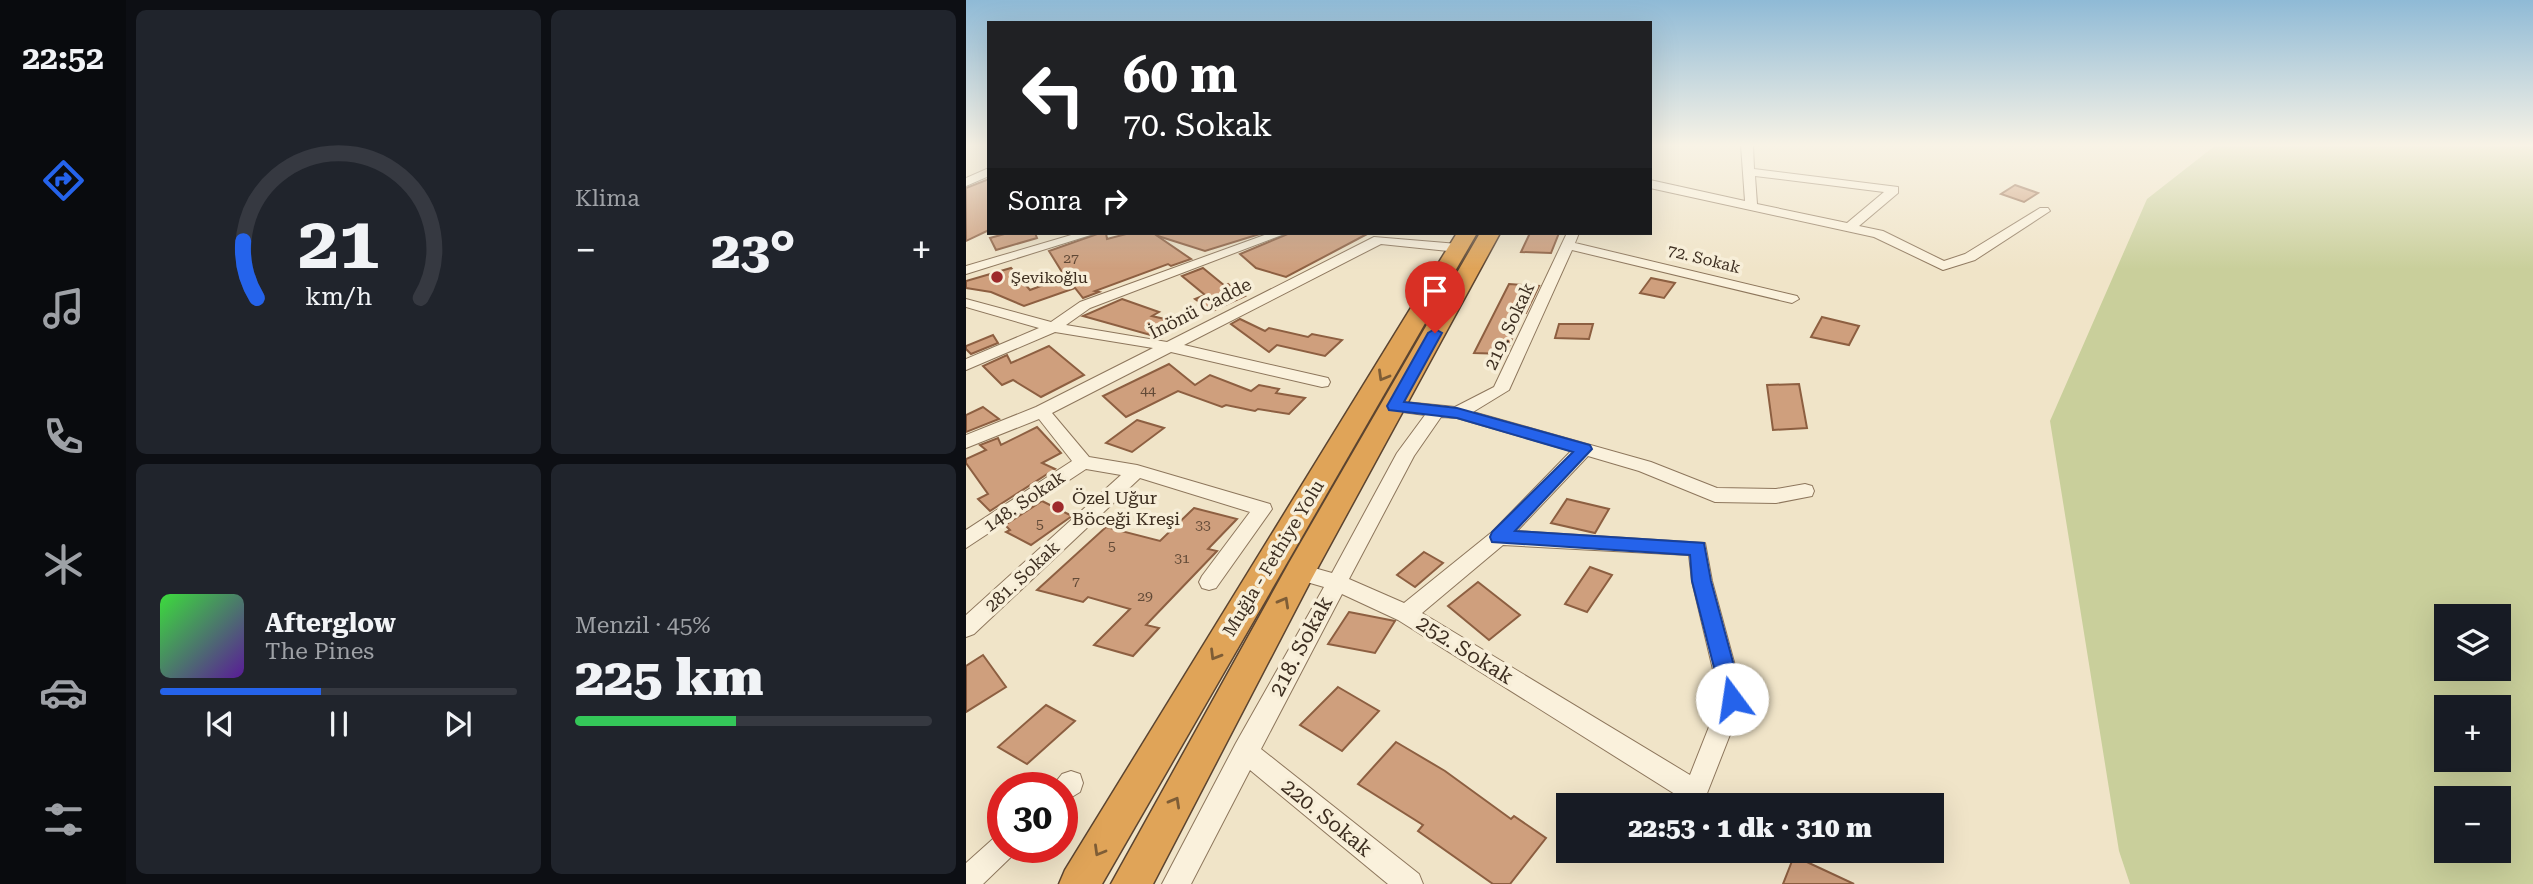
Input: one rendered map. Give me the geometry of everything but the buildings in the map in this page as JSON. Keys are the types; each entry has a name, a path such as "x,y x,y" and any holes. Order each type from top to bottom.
{"highway":[{"name":"Muğla - Fethiye Yolu","path":"1131,884 1300,572 1489,235"},
{"name":"Muğla - Fethiye Yolu","path":"1079,884 1462,241"}],"street":[{"path":"1660,186 1878,234 1943,266 1970,257 2044,211"},
{"path":"1749,186 1751,206"},
{"path":"1849,228 1894,190 1864,186"},
{"path":"966,270 1082,235"},
{"path":"966,365 1052,327 1085,304 1275,235"},
{"name":"72. Sokak","path":"1570,239 1792,299"},
{"name":"219. Sokak","path":"1446,413 1501,390 1570,239"},
{"name":"İnönü Cadde","path":"966,442 1042,411 1379,240 1462,241"},
{"path":"966,303 1052,327 1166,346 1322,382"},
{"path":"1395,406 1446,413 1584,449 1645,466 1715,495 1776,496 1805,491"},
{"name":"148. Sokak","path":"1042,411 1083,462 1137,471"},
{"name":"218. Sokak","path":"1176,884 1406,453 1446,413"},
{"name":"252. Sokak","path":"1499,537 1698,548 1702,581 1732,699 1695,792 1406,614 1499,537 1584,449"},
{"name":"148. Sokak","path":"966,540 1083,462"},
{"path":"1137,471 1263,509 1209,582"},
{"name":"281. Sokak","path":"966,628 1137,471"},
{"path":"1300,572 1336,582 1406,614"},
{"name":"220. Sokak","path":"1245,751 1409,884"},
{"path":"966,882 987,862"}],"green space":[{"path":"2163,186 2533,186 2533,884 2130,884 2119,851 2050,421 2147,199"}],"place":[{"name":"Şevikoğlu","path":"997,277"},
{"name":"Özel Uğur Böceği Kreşi","path":"1058,507"}],"route":[{"path":"1435,333 1395,406 1435,413 1457,413 1584,449 1499,537 1698,548 1702,581 1732,699"}]}
